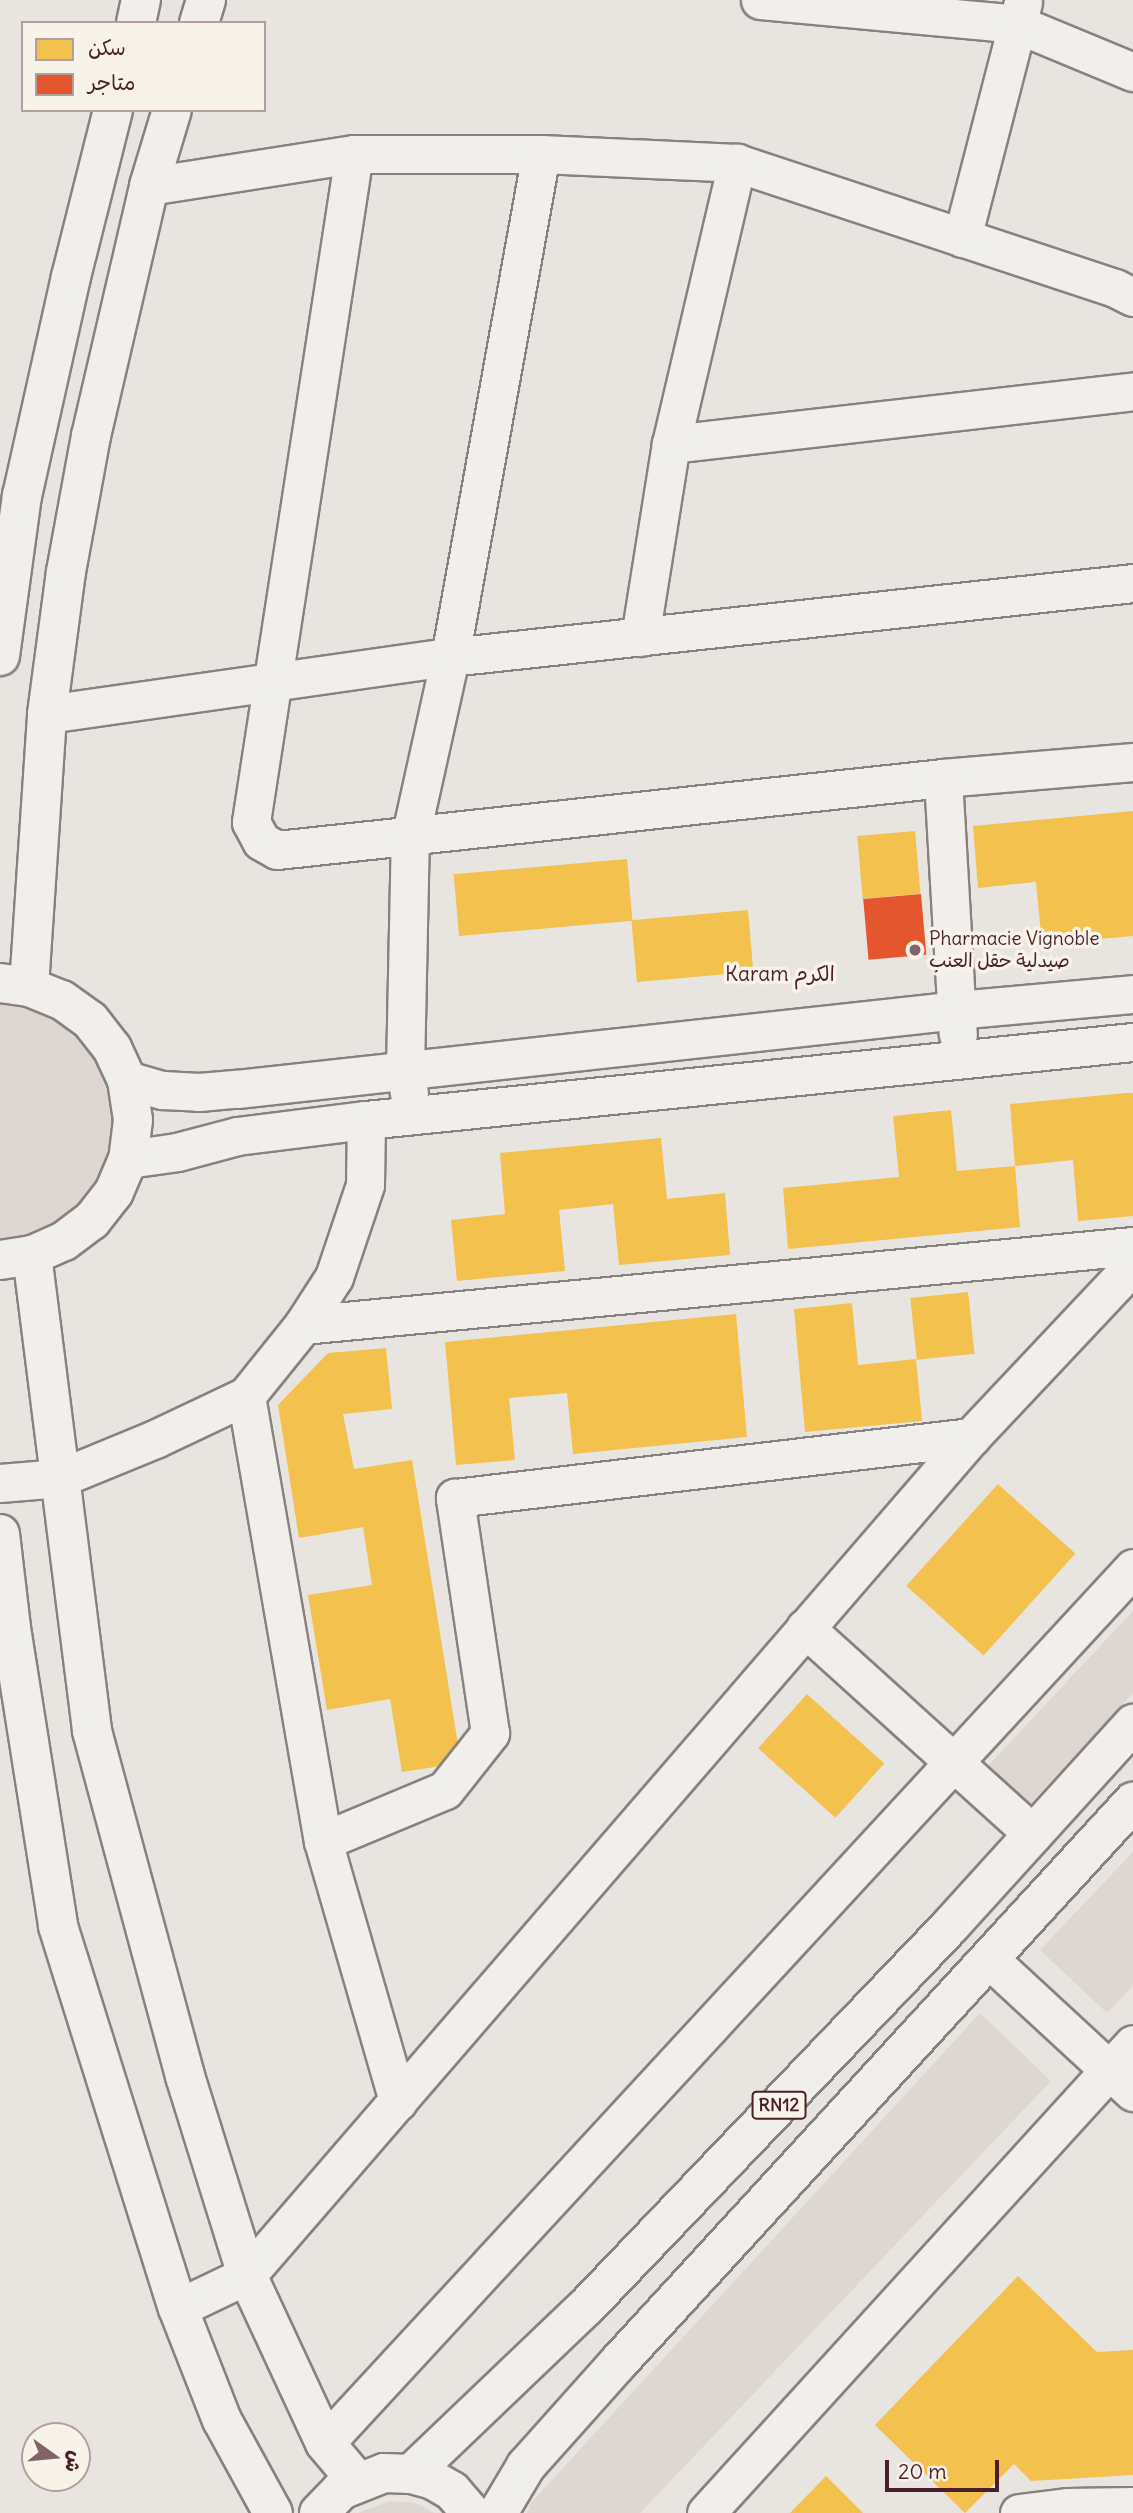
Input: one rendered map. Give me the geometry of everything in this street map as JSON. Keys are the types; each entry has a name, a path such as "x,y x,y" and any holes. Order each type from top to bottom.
{"main road":[{"path":"136,21 141,0"},
{"path":"200,21 206,0"},
{"path":"0,656 11,493 71,277 112,112"},
{"path":"172,112 149,186 91,436 66,572 15,985 62,1000 90,1020 112,1048 127,1080 133,1119 128,1159 114,1192 92,1220 64,1241 16,1257 60,1478 92,1731 186,2076 247,2275 325,2443 358,2481"},
{"path":"0,1534 11,1628 58,1926 178,2308 222,2420 273,2513"},
{"name":"RN12","path":"411,2474 587,2306 950,1926 1133,1724"},
{"name":"RN12","path":"498,2513 526,2466 1133,1802"},
{"path":"319,2513 341,2490 358,2481 384,2473 411,2474 433,2480 452,2491 471,2513"}],"street":[{"path":"760,0 1020,12 1133,72"},
{"path":"962,238 1020,12"},
{"path":"149,186 354,154 541,154 737,163 1115,288 1133,298"},
{"path":"354,154 251,822 261,841 277,850 410,838 943,778 1133,762"},
{"path":"412,1117 405,1070 410,838 450,657 541,154"},
{"path":"640,637 671,444 737,163"},
{"path":"671,444 1133,391"},
{"path":"47,714 450,657 1133,583"},
{"path":"943,778 959,1062"},
{"path":"127,1080 163,1090 199,1092 957,1010 1133,994"},
{"path":"128,1159 177,1152 237,1136 366,1120 959,1062 1133,1042"},
{"path":"0,1483 60,1478 155,1440 246,1396 303,1325 334,1277 365,1185 366,1120"},
{"path":"303,1325 1133,1246"},
{"path":"178,2308 247,2275 971,1437 1133,1265"},
{"path":"246,1396 323,1841 398,2101"},
{"path":"323,1841 445,1790 490,1733 456,1498 971,1437"},
{"path":"325,2443 1133,1568"},
{"path":"806,1628 1033,1834"},
{"path":"706,2513 1125,2068 990,1960"},
{"path":"1019,2513 1067,2507 1133,2506"}],"shaded area":[{"path":"0,1001 25,1004 53,1015 78,1033 97,1057 110,1085 115,1120 111,1155 98,1183 80,1207 55,1226 27,1238 0,1241"},
{"path":"1133,1611 1133,1693 1029,1805 1021,1806 984,1774 988,1766"},
{"path":"1133,1852 1133,1986 1107,2013 1040,1950"},
{"path":"980,2013 1051,2081 640,2513 527,2513 531,2503"},
{"path":"389,2501 416,2503 434,2513 358,2513"}],"building: سكن":[{"path":"1133,811 1133,936 1042,944 1036,882 978,888 973,826"},
{"path":"915,831 920,894 863,899 857,836"},
{"path":"627,859 632,921 459,936 454,874"},
{"path":"748,910 753,972 637,982 631,920"},
{"path":"1133,1093 1133,1216 1078,1221 1073,1160 1015,1166 1010,1104"},
{"path":"951,1110 957,1171 1015,1166 1020,1227 788,1249 783,1188 899,1177 893,1116"},
{"path":"661,1138 667,1199 725,1193 730,1255 619,1265 613,1204 559,1210 565,1271 457,1281 451,1220 505,1214 500,1153"},
{"path":"968,1292 974,1354 917,1360 910,1298"},
{"path":"852,1303 858,1365 916,1359 922,1421 805,1432 794,1309"},
{"path":"736,1314 747,1437 573,1454 567,1393 509,1398 515,1460 456,1465 445,1342"},
{"path":"386,1348 392,1409 343,1414 354,1469 412,1460 461,1763 402,1772 390,1699 327,1710 308,1595 372,1585 363,1527 299,1538 278,1405 328,1353"},
{"path":"998,1484 1075,1554 984,1655 906,1586"},
{"path":"807,1694 884,1764 835,1818 758,1748"},
{"path":"1018,2276 1097,2352 1133,2350 1133,2475 1031,2481 1014,2464 965,2513 875,2425"},
{"path":"826,2476 863,2513 790,2513"}],"building: متاجر":[{"path":"921,894 926,955 869,960 863,899"}],"place":[{"name":"Pharmacie Vignoble صيدلية حقل العنب","path":"915,950"}],"district":[{"name":"Karam الكرم","path":"780,974"}]}
